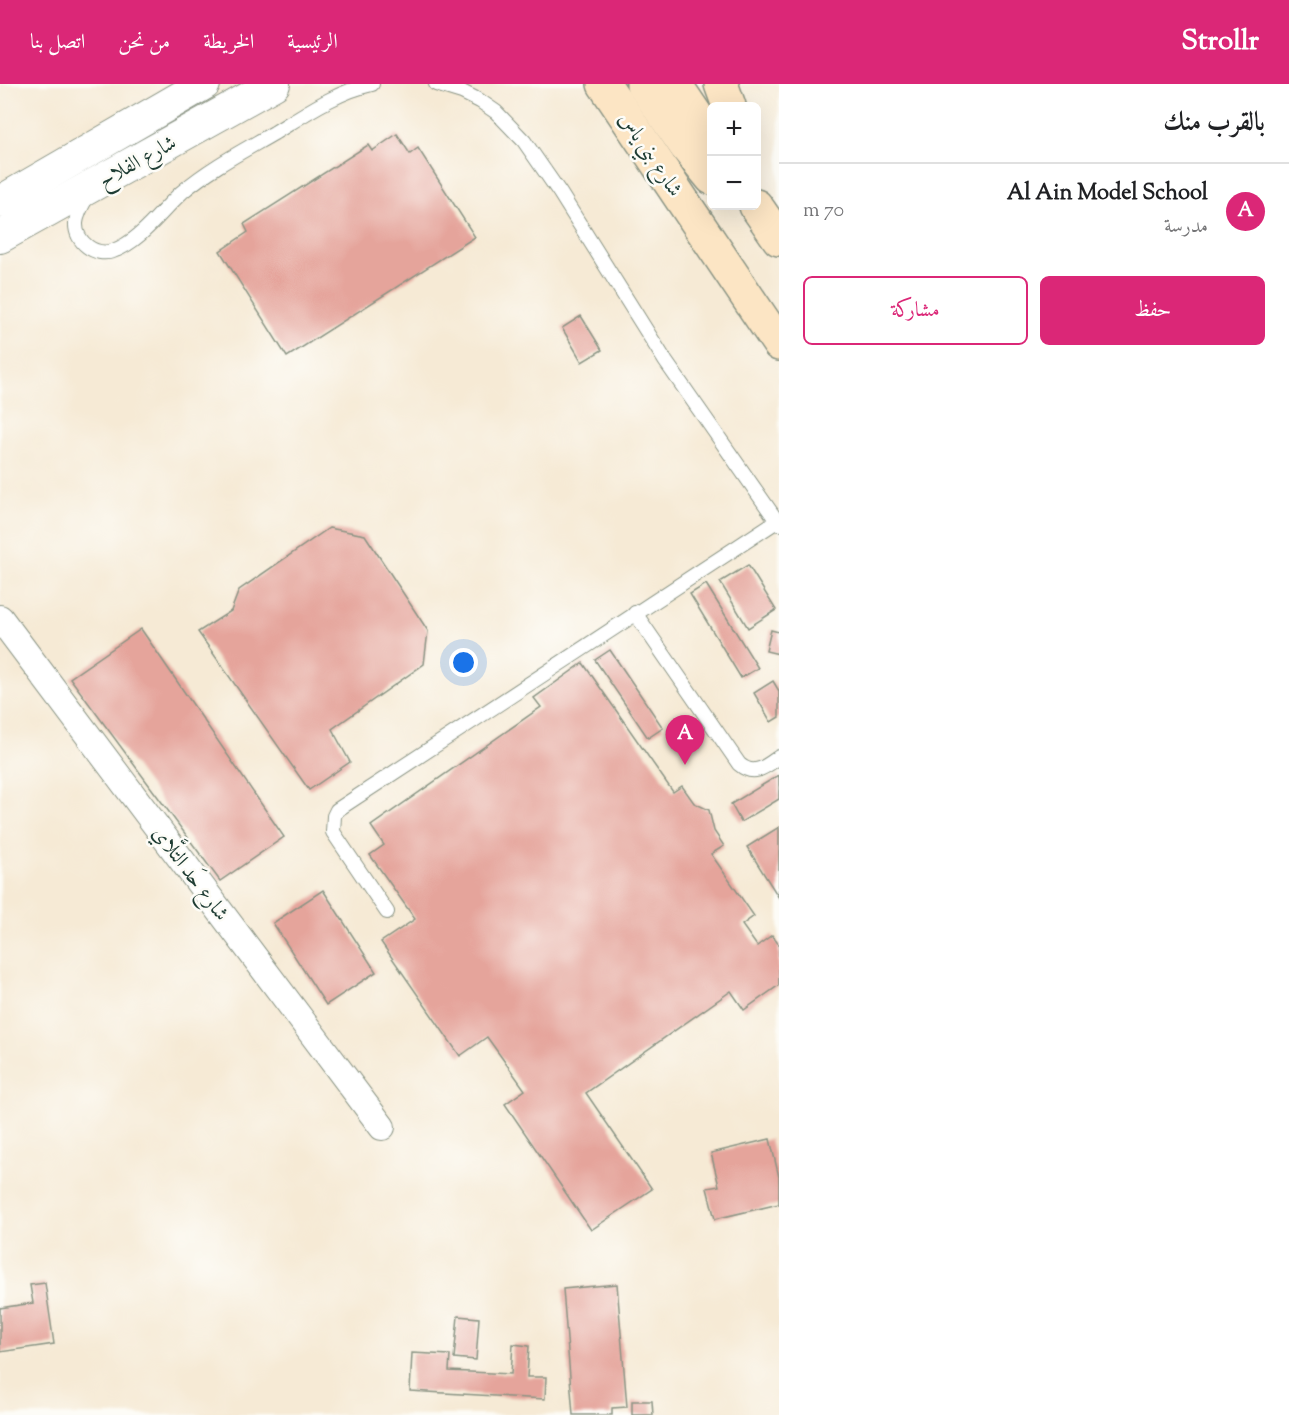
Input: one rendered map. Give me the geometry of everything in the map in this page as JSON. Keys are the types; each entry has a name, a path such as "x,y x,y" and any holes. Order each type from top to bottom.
{"main road":[{"path":"580,84 608,115 640,138"},
{"name":"شارع بني ياس","path":"604,84 779,344"},
{"path":"643,84 707,173"},
{"path":"675,84 707,133"},
{"path":"721,84 728,102"},
{"path":"746,210 769,224"}],"street":[{"name":"شارع الفلاح","path":"0,201 204,84"},
{"name":"شارع الفلاح","path":"0,237 273,84"},
{"name":"شارع حَد التلَّاي","path":"0,618 382,1127"}],"lane":[{"path":"92,186 78,215 77,232 81,240 94,250 111,252 132,239 184,190 226,161 339,95 372,84"},
{"path":"387,912 333,832 334,816 338,810 635,613 778,522 640,324 560,193 524,141 496,112 480,101 462,92 436,84"},
{"path":"635,613 739,764 751,771 758,771 779,757"}],"building":[{"path":"397,134 410,154 418,148 475,237 287,357 220,251 248,232 244,224 368,145 372,151"},
{"path":"581,316 602,350 582,362 562,328"},
{"path":"329,528 365,535 428,631 424,664 332,729 350,762 309,790 198,632 231,611 239,590"},
{"path":"748,565 776,610 748,628 720,582"},
{"path":"706,584 758,668 741,678 690,594"},
{"path":"141,629 284,837 220,881 70,678"},
{"path":"771,630 779,632 779,654 766,651"},
{"path":"610,650 663,728 648,738 595,660"},
{"path":"583,663 673,792 682,786 694,803 709,810 714,831 724,846 711,854 754,916 742,925 757,946 772,935 779,945 779,985 744,1010 731,991 586,1093 652,1189 591,1230 505,1104 525,1090 487,1037 460,1056 381,942 415,919 370,855 384,845 371,826 541,707 534,698"},
{"path":"773,681 779,691 779,717 771,722 754,693"},
{"path":"779,775 779,799 741,822 731,804"},
{"path":"779,827 779,898 747,847"},
{"path":"323,890 376,972 326,1005 273,923"},
{"path":"770,1139 779,1177 779,1204 715,1219 707,1188 719,1186 711,1153"},
{"path":"45,1283 54,1344 0,1352 0,1308 33,1303 30,1285"},
{"path":"617,1284 627,1407 612,1408 612,1415 573,1415 563,1289"},
{"path":"458,1316 479,1318 476,1360 454,1358"},
{"path":"513,1344 529,1346 527,1377 546,1377 545,1399 410,1391 412,1353 450,1355 449,1371 511,1374"},
{"path":"632,1401 652,1401 653,1415 632,1415"}],"place":[{"name":"Al Ain Model School","path":"685,765"}]}
